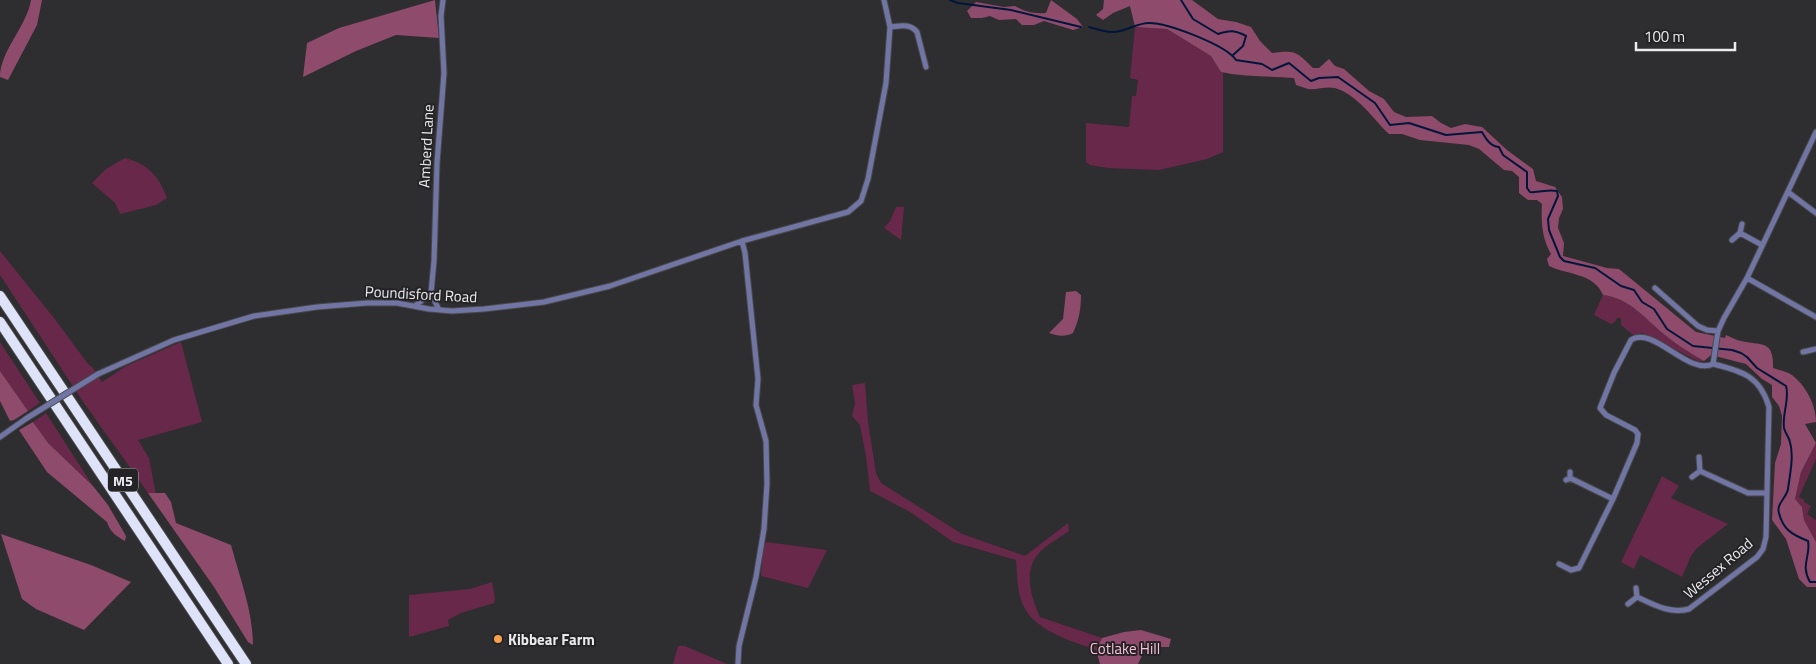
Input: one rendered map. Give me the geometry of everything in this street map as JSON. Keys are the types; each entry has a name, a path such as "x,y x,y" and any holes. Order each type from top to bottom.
{"highway":[{"name":"M5","path":"0,296 246,664"},
{"name":"M5","path":"0,322 228,664"}],"street":[{"name":"Amberd Lane","path":"431,293 434,261 437,163 444,73 441,16 443,0"},
{"name":"Poundisford Road","path":"0,437 98,374 174,340 254,316 318,307 367,303 397,303 439,310 484,309 544,302 610,286 742,241 848,212 861,201 868,179 886,83 890,27 884,0"},
{"path":"890,27 913,27 917,32 926,67"},
{"path":"917,60 924,58"},
{"path":"1713,364 1718,331 1747,278 1816,132"},
{"path":"1788,192 1816,213"},
{"path":"1732,240 1740,233 1742,224"},
{"path":"1740,233 1762,245"},
{"path":"738,664 764,530 767,484 766,441 756,401 758,379 742,241"},
{"path":"1747,278 1816,317"},
{"path":"1655,288 1698,326 1718,331"},
{"path":"415,306 431,293 439,310"},
{"name":"Wessex Road","path":"1637,597 1670,611 1680,611 1695,606 1757,557 1763,549 1766,537 1770,407 1763,390 1749,376 1740,371 1713,364 1708,366 1698,365 1646,338 1635,337 1631,340 1600,408 1606,415 1632,428 1638,434"},
{"path":"1803,352 1816,349"},
{"path":"1559,564 1571,570 1579,568 1623,475 1637,443 1638,434 1644,431"},
{"path":"1699,458 1700,471"},
{"path":"1700,471 1748,493 1767,493"},
{"path":"1692,478 1700,471"},
{"path":"1568,477 1612,499"},
{"path":"1628,604 1637,597 1636,588"}],"shaded area":[{"path":"1135,27 1167,29 1211,56 1223,73 1223,152 1207,159 1159,170 1108,168 1090,165 1086,162 1086,123 1129,127 1132,96 1136,96 1138,80 1130,78"},
{"path":"125,158 146,167 152,172 167,198 156,205 120,214 115,203 92,183 106,169"},
{"path":"896,207 904,207 901,240 884,228 890,221"},
{"path":"0,251 102,382 126,366 181,342 202,422 138,440 149,458 156,495 148,493 84,403 0,275"},
{"path":"1603,295 1621,300 1637,310 1674,342 1704,361 1698,361 1642,333 1633,335 1621,325 1621,318 1617,318 1611,324 1594,315"},
{"path":"0,342 40,403 28,411 0,371"},
{"path":"865,383 868,422 876,473 881,483 962,534 1025,556 1068,523 1069,531 1046,546 1036,556 1030,573 1031,591 1040,617 1102,638 1096,650 1060,637 1038,624 1029,615 1023,605 1019,592 1016,560 953,542 910,512 870,491 860,425 852,416 855,403 852,385"},
{"path":"46,413 93,486 48,443 33,422"},
{"path":"1816,443 1816,459 1799,497 1811,506 1807,514 1816,520 1816,542 1804,520 1802,507 1795,499 1801,472"},
{"path":"1662,476 1679,486 1671,498 1728,524 1697,548 1691,556 1682,577 1640,555 1634,569 1621,562"},
{"path":"766,542 827,550 808,588 761,576 763,549"},
{"path":"492,582 494,603 461,613 448,620 449,626 409,637 409,595 470,589"},
{"path":"678,646 685,646 727,664 673,664"}],"green space":[{"path":"31,0 42,0 37,25 8,80 0,77 1,67 29,10"},
{"path":"435,0 439,38 396,35 356,51 303,77 307,43 339,28"},
{"path":"1051,0 1077,19 1083,27 1073,30 1044,21 1034,25 1022,25 1016,19 999,20 990,16 971,18 967,11 976,2 1004,7 1015,6 1030,12 1046,13"},
{"path":"1104,0 1192,0 1218,19 1251,27 1260,41 1272,53 1295,53 1313,68 1319,68 1329,59 1335,66 1344,69 1369,91 1384,99 1394,112 1406,117 1432,116 1451,128 1465,124 1482,127 1507,150 1533,169 1536,181 1555,187 1562,197 1563,209 1559,218 1558,228 1564,243 1563,256 1607,268 1619,269 1696,332 1725,338 1726,335 1739,341 1760,344 1769,348 1773,359 1773,368 1790,374 1797,379 1809,396 1816,416 1816,422 1805,424 1816,443 1801,472 1795,499 1802,507 1804,520 1816,542 1816,587 1807,587 1799,579 1786,539 1772,520 1775,463 1781,444 1782,416 1779,406 1772,397 1772,385 1762,379 1746,364 1711,355 1704,361 1674,342 1637,310 1621,300 1603,295 1593,282 1549,266 1547,259 1551,254 1543,230 1542,204 1537,200 1528,200 1519,193 1519,177 1512,171 1504,170 1479,149 1469,145 1420,140 1402,134 1389,134 1351,96 1335,88 1308,89 1296,85 1294,78 1248,76 1221,72 1211,56 1167,29 1135,27 1130,6 1113,13 1103,20 1096,15 1103,9"},
{"path":"1076,291 1081,295 1081,305 1073,333 1061,336 1049,333 1063,319 1066,292"},
{"path":"0,371 28,411 10,421 0,401"},
{"path":"33,422 48,443 93,486 108,505 126,536 125,541 114,533 107,522 47,472 19,430"},
{"path":"148,493 165,493 171,502 176,523 231,545 251,620 253,645 248,642 214,587"},
{"path":"1,534 91,565 131,582 84,630 36,609 22,599"},
{"name":"Cotlake Hill","path":"1141,630 1171,639 1169,647 1146,647 1138,664 1100,664 1096,650 1102,638"}],"waterway":[{"path":"950,0 958,3 1011,10 1081,27"},
{"path":"1181,0 1193,19 1218,34 1232,31 1246,36 1243,46 1233,55"},
{"path":"1089,27 1112,32 1145,23 1158,24 1196,36 1221,48 1236,60 1262,64 1272,70 1289,63 1311,81 1319,78 1338,77 1375,103 1390,125 1409,123 1446,135 1482,132 1491,144 1499,147 1503,155 1527,172 1527,188 1530,192 1557,191 1558,196 1548,219 1549,230 1560,257 1564,261 1595,268 1621,286 1634,290 1642,302 1654,309 1667,329 1693,346 1732,350 1741,353 1757,368 1786,386 1784,428 1790,442 1792,459 1788,489 1778,510 1786,528 1793,534 1808,541 1806,571 1810,582 1816,582"}],"place":[{"name":"Kibbear Farm","path":"498,639"}]}
